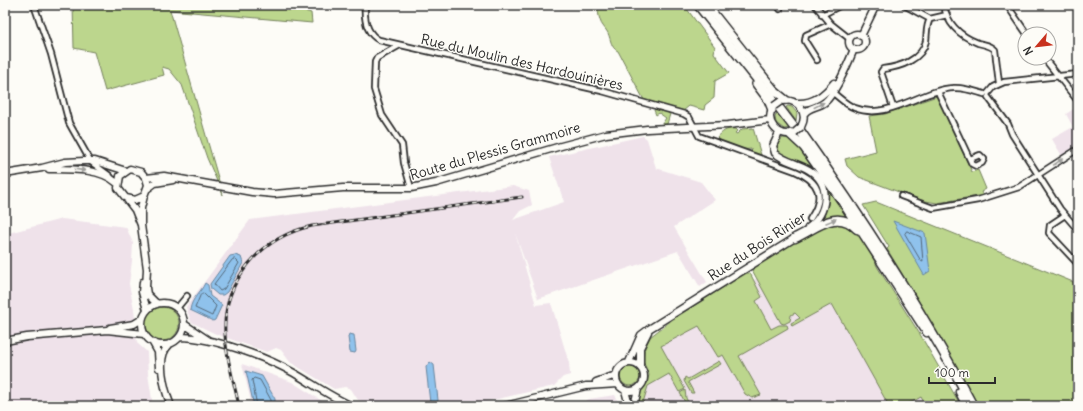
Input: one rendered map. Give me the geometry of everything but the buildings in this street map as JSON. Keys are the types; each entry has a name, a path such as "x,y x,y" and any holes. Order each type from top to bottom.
{"highway":[{"path":"698,5 778,103"},
{"path":"703,5 871,227 898,271 899,277 938,342 973,406"},
{"path":"797,129 798,141 813,159 853,218 876,256"},
{"path":"797,129 870,237 927,332 966,406"},
{"path":"795,238 830,220 847,220 857,229 927,332"}],"main road":[{"path":"694,5 768,100 778,103 776,92 708,5"}],"street":[{"path":"34,5 50,54 69,123 90,161 118,183"},
{"name":"Rue du Moulin des Hardouinières","path":"366,5 366,22 374,38 400,46 602,91 684,114 689,117 699,136 795,171 810,178 819,194 819,202 810,219"},
{"path":"814,5 831,24 850,39"},
{"path":"822,15 841,5"},
{"path":"861,36 876,5"},
{"path":"904,5 930,19 946,15"},
{"path":"944,5 946,15 953,26 962,35 990,46 995,50 999,83"},
{"path":"1007,5 1021,26"},
{"path":"893,107 881,72 883,69 910,61 921,52 926,43 926,30 930,19"},
{"path":"817,60 805,41 806,35 831,24"},
{"path":"850,39 856,35 861,36"},
{"path":"850,39 850,45 854,49 859,50 864,45 864,40 861,36"},
{"path":"400,46 377,58 374,62 374,89 382,115 402,145 404,163 411,188"},
{"path":"842,74 820,96 809,103 778,103 770,120 772,125 779,133 797,129 804,114 809,109 825,102 842,74 854,49"},
{"path":"1050,66 1078,101"},
{"path":"987,94 999,83 1078,74"},
{"path":"832,92 856,109 875,111 893,107 938,91 961,88 987,94 1004,117 1012,134 1065,215 1078,230"},
{"path":"938,91 970,159"},
{"path":"797,103 804,114"},
{"name":"Route du Plessis Grammoire","path":"146,178 164,176 180,180 274,194 343,188 411,188 436,184 592,137 622,132 693,126 728,125 770,120"},
{"name":"Rue du Bois Rinier","path":"629,362 641,335 649,329 795,238 817,221 824,210 825,195 821,181 816,174 808,169 787,161 775,153 773,146 779,133"},
{"path":"901,196 932,208 978,200 1009,191 1039,175 1078,150"},
{"path":"5,174 42,168 66,162 90,161 126,171 138,170 146,178 148,189 144,196 141,225"},
{"path":"42,168 87,171 111,177"},
{"path":"126,171 120,176 118,183 120,192 135,210 141,225 146,255 148,294 158,304"},
{"name":"Route du Plessis Grammoire","path":"148,189 155,183 180,180"},
{"path":"126,198 135,200 144,196"},
{"path":"1065,215 1050,225 1049,233 1078,264"},
{"path":"146,255 142,292 147,310"},
{"path":"177,308 187,296"},
{"path":"5,341 27,337 107,330 134,324 142,319 147,310 158,304 168,304 177,308 181,314 184,324 180,337 170,344 163,352 162,373 171,406"},
{"path":"142,319 144,334 153,343 158,352 159,373 167,406"},
{"path":"184,324 211,341"},
{"path":"634,406 638,389 644,378 640,366 640,348 649,329"},
{"path":"107,330 144,334"},
{"path":"180,337 211,341 275,363 336,399 352,406"},
{"path":"153,343 162,346 170,344"},
{"path":"505,406 586,386 616,375 622,365 629,362 640,366"},
{"path":"616,375 618,384 624,390 629,406"},
{"path":"586,386 618,384"},
{"path":"624,390 638,389"}],"shaded area":[{"path":"1078,106 1078,148 1062,156 1052,139 1073,127 1066,114"},
{"path":"643,136 647,139 656,168 701,182 715,200 674,227 707,282 700,287 678,251 538,299 515,233 536,305 551,303 569,363 570,375 563,377 554,386 468,406 376,406 358,400 351,389 345,387 334,389 290,362 281,350 276,348 267,352 216,334 191,322 186,307 250,220 513,186 529,191 532,205 520,211 513,220 564,202 549,157"},
{"path":"62,219 126,227 133,243 129,284 134,309 137,343 147,352 148,374 153,406 5,406 5,234"},
{"path":"815,233 950,406 639,406 646,385 673,369 660,346 700,322"},
{"path":"242,364 292,382 330,406 252,406"},
{"path":"615,395 620,406 578,406 589,399"}],"green space":[{"path":"73,5 285,5 311,13 312,23 170,10 223,195 207,158 182,85 169,69 162,67 164,75 105,91 94,52 74,48"},
{"path":"596,5 684,5 715,47 714,53 729,73 715,81 714,98 705,105 704,110 689,106 683,111 644,100 618,51 613,46 608,33 602,25"},
{"path":"937,96 972,172 978,170 986,189 981,192 983,195 937,203 920,200 859,177 847,166 845,159 876,151 869,116 885,114"},
{"path":"786,107 792,107 797,113 796,121"},
{"path":"657,108 660,112 664,110 670,114 667,124 662,124 666,118 659,113 656,115 654,110"},
{"path":"778,111 790,128 784,129 776,123 775,117"},
{"path":"753,128 761,155 752,153 751,149 743,149 725,143 717,138 729,129 735,129 737,131 735,133 737,134 742,129"},
{"path":"783,138 793,139 818,171 816,172 780,154 777,146 779,141"},
{"path":"827,185 851,219 825,219 824,216 828,204"},
{"path":"876,202 1078,284 1078,406 976,406 924,310 887,249 889,247 863,205"},
{"path":"833,221 853,227 865,243 878,268 921,336 961,406 926,406 921,397 912,402 898,406 889,406 832,304 792,326 791,323 800,318 795,313 791,315 790,321 784,324 781,323 751,268 753,265"},
{"path":"746,273 750,273 762,297 756,301 771,329 779,325 787,325 788,328 739,356 761,395 752,398 745,394 723,355 718,357 699,326 661,346 685,389 679,392 669,374 648,386 642,406 638,406 640,393 647,383 649,375 643,361 644,350 650,337 673,319"},
{"path":"159,307 165,307 174,312 178,318 178,330 174,336 165,341 159,341 150,336 145,327 145,321 150,312"},
{"path":"719,361 721,364 688,382 694,393 691,393 684,381 685,377 688,379"},
{"path":"630,366 637,369 640,376 637,383 630,386 623,383 620,376 623,369"},
{"path":"685,390 686,398 690,406 687,406 680,393"}],"water":[{"path":"893,221 925,233 930,271 924,275"},
{"path":"235,255 241,257 243,263 227,292 223,295 218,295 211,289 210,284 230,256"},
{"path":"205,283 208,285 210,296 222,305 215,320 213,321 190,310 192,302"},
{"path":"349,334 354,335 355,353 350,352"},
{"path":"430,362 434,365 438,400 437,405 435,406 430,403 426,367"},
{"path":"246,371 262,376 275,399 275,406 254,406"}],"railway":[{"path":"239,406 227,352 225,334 226,315 230,296 238,279 248,264 261,251 276,240 293,232 312,226 522,197"}]}
